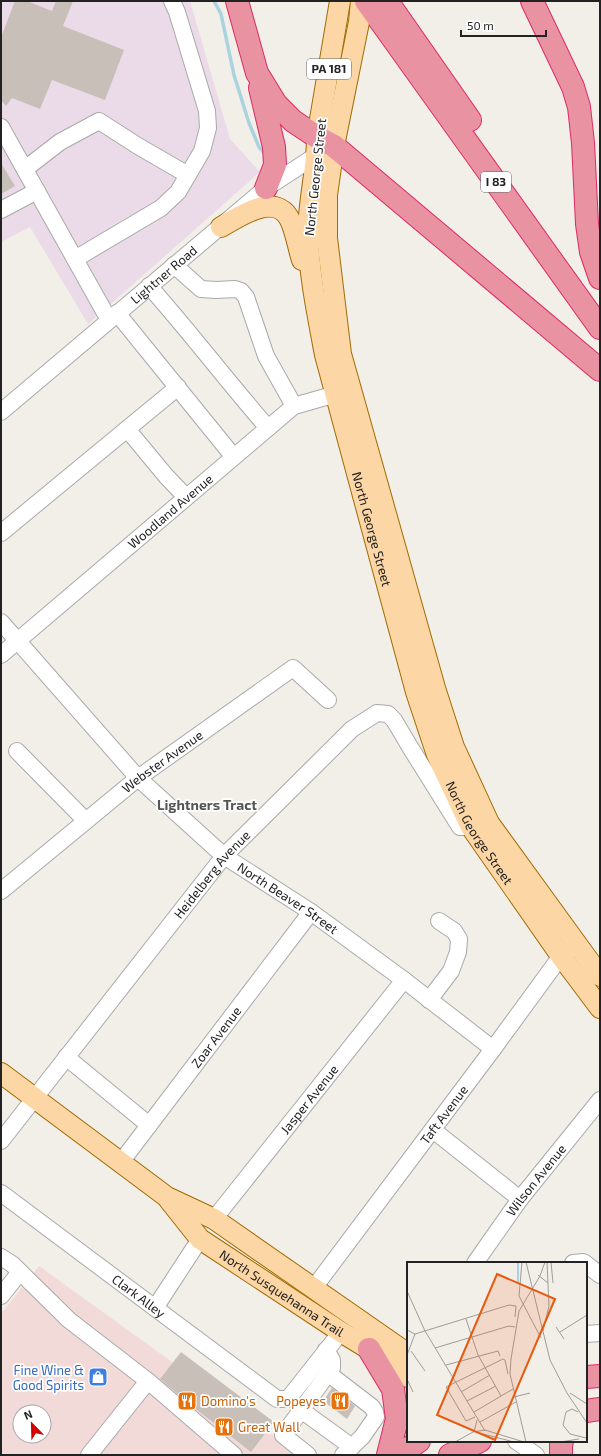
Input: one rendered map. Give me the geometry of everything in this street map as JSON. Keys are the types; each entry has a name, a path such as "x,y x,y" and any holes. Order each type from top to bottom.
{"highway":[{"path":"237,1 257,73 274,147 274,165 266,188"},
{"name":"I 83","path":"366,1 600,328"},
{"path":"532,1 573,87 579,107 583,143 587,224 591,252 600,278"},
{"name":"I 83","path":"392,8 600,303"},
{"path":"257,73 276,104 293,121 600,370"},
{"path":"369,1349 394,1389 397,1419 388,1455"},
{"path":"587,1377 600,1376"},
{"path":"587,1411 600,1409"},
{"path":"399,1455 418,1442"},
{"path":"450,1455 478,1442"},
{"path":"562,1442 562,1455"}],"main road":[{"name":"North George Street","path":"340,1 323,146 327,195 327,238 341,354 343,393 416,692 437,755 471,827 561,956 600,1008"},
{"name":"North George Street","path":"361,1 359,22 323,146 311,194 308,240 316,305 325,355 343,393 454,747 489,823 600,976"},
{"path":"221,227 257,208 274,206 283,210 290,219 316,305"},
{"name":"North Susquehanna Trail","path":"1,1073 167,1197 214,1219 313,1289 407,1352"},
{"name":"North Susquehanna Trail","path":"167,1197 200,1239 369,1349 407,1376"}],"street":[{"path":"75,259 161,208 178,192 202,151 208,128 207,111 177,12 172,1"},
{"path":"25,169 60,142 99,121 188,175"},
{"path":"1,127 75,259 113,317 178,387 233,456"},
{"name":"Lightner Road","path":"1,412 266,188 323,146"},
{"path":"1,210 37,191"},
{"path":"174,265 201,289 234,289 241,291 246,297 266,356 294,406"},
{"path":"149,286 268,428"},
{"path":"1,534 178,387"},
{"name":"Woodland Avenue","path":"1,655 233,456 294,406 343,393"},
{"path":"127,429 166,476 186,497"},
{"name":"North Beaver Street","path":"1,622 138,778 224,856 311,912 404,980 493,1049"},
{"name":"Webster Avenue","path":"1,891 138,778 293,668 328,700"},
{"name":"Heidelberg Avenue","path":"1,1141 224,856 352,729 378,713 388,714 394,720 460,827 471,827"},
{"path":"17,751 86,821"},
{"name":"Zoar Avenue","path":"121,1162 311,912"},
{"path":"429,1000 451,971 458,952 459,939 454,931 439,921"},
{"name":"Taft Avenue","path":"313,1289 433,1130 561,956 576,942"},
{"name":"Jasper Avenue","path":"214,1219 404,980"},
{"path":"66,1057 149,1125"},
{"name":"Wilson Avenue","path":"476,1262 520,1199 600,1100"},
{"path":"433,1130 520,1199"},
{"name":"Clark Alley","path":"1,1193 277,1399 288,1400 326,1350"},
{"path":"155,1308 200,1239"},
{"path":"1,1257 12,1264 69,1320 148,1381 234,1455"},
{"path":"587,1265 600,1275"},
{"path":"1,1296 20,1272"},
{"path":"308,1455 283,1434 332,1368 332,1360 326,1350 341,1332"},
{"path":"587,1334 600,1333"},
{"path":"301,1410 348,1451 362,1437 376,1417 375,1412 372,1407 328,1374"},
{"path":"89,1455 148,1381"},
{"path":"517,1442 536,1455"}],"shaded area":[{"path":"1,1 190,1 230,139 260,172 88,324 30,227 1,242"},
{"path":"39,1266 301,1455 1,1455 1,1314"}],"building":[{"path":"15,1 27,1 52,11 56,1 73,1 63,26 124,50 105,100 52,80 40,109 12,98 6,106 1,100 1,37"},
{"path":"1,163 15,186 1,194"},
{"path":"181,1352 274,1422 251,1452 160,1379"},
{"path":"332,1388 355,1406 347,1419 323,1401"}],"waterway":[{"path":"214,1 221,14 234,75 249,123 259,147 265,154"}],"place":[{"name":"Fine Wine & Good Spirits","path":"98,1377"},
{"name":"Domino's","path":"187,1401"},
{"name":"Popeyes","path":"340,1401"},
{"name":"Great Wall","path":"224,1427"}],"district":[{"name":"Lightners Tract","path":"207,805"}]}
